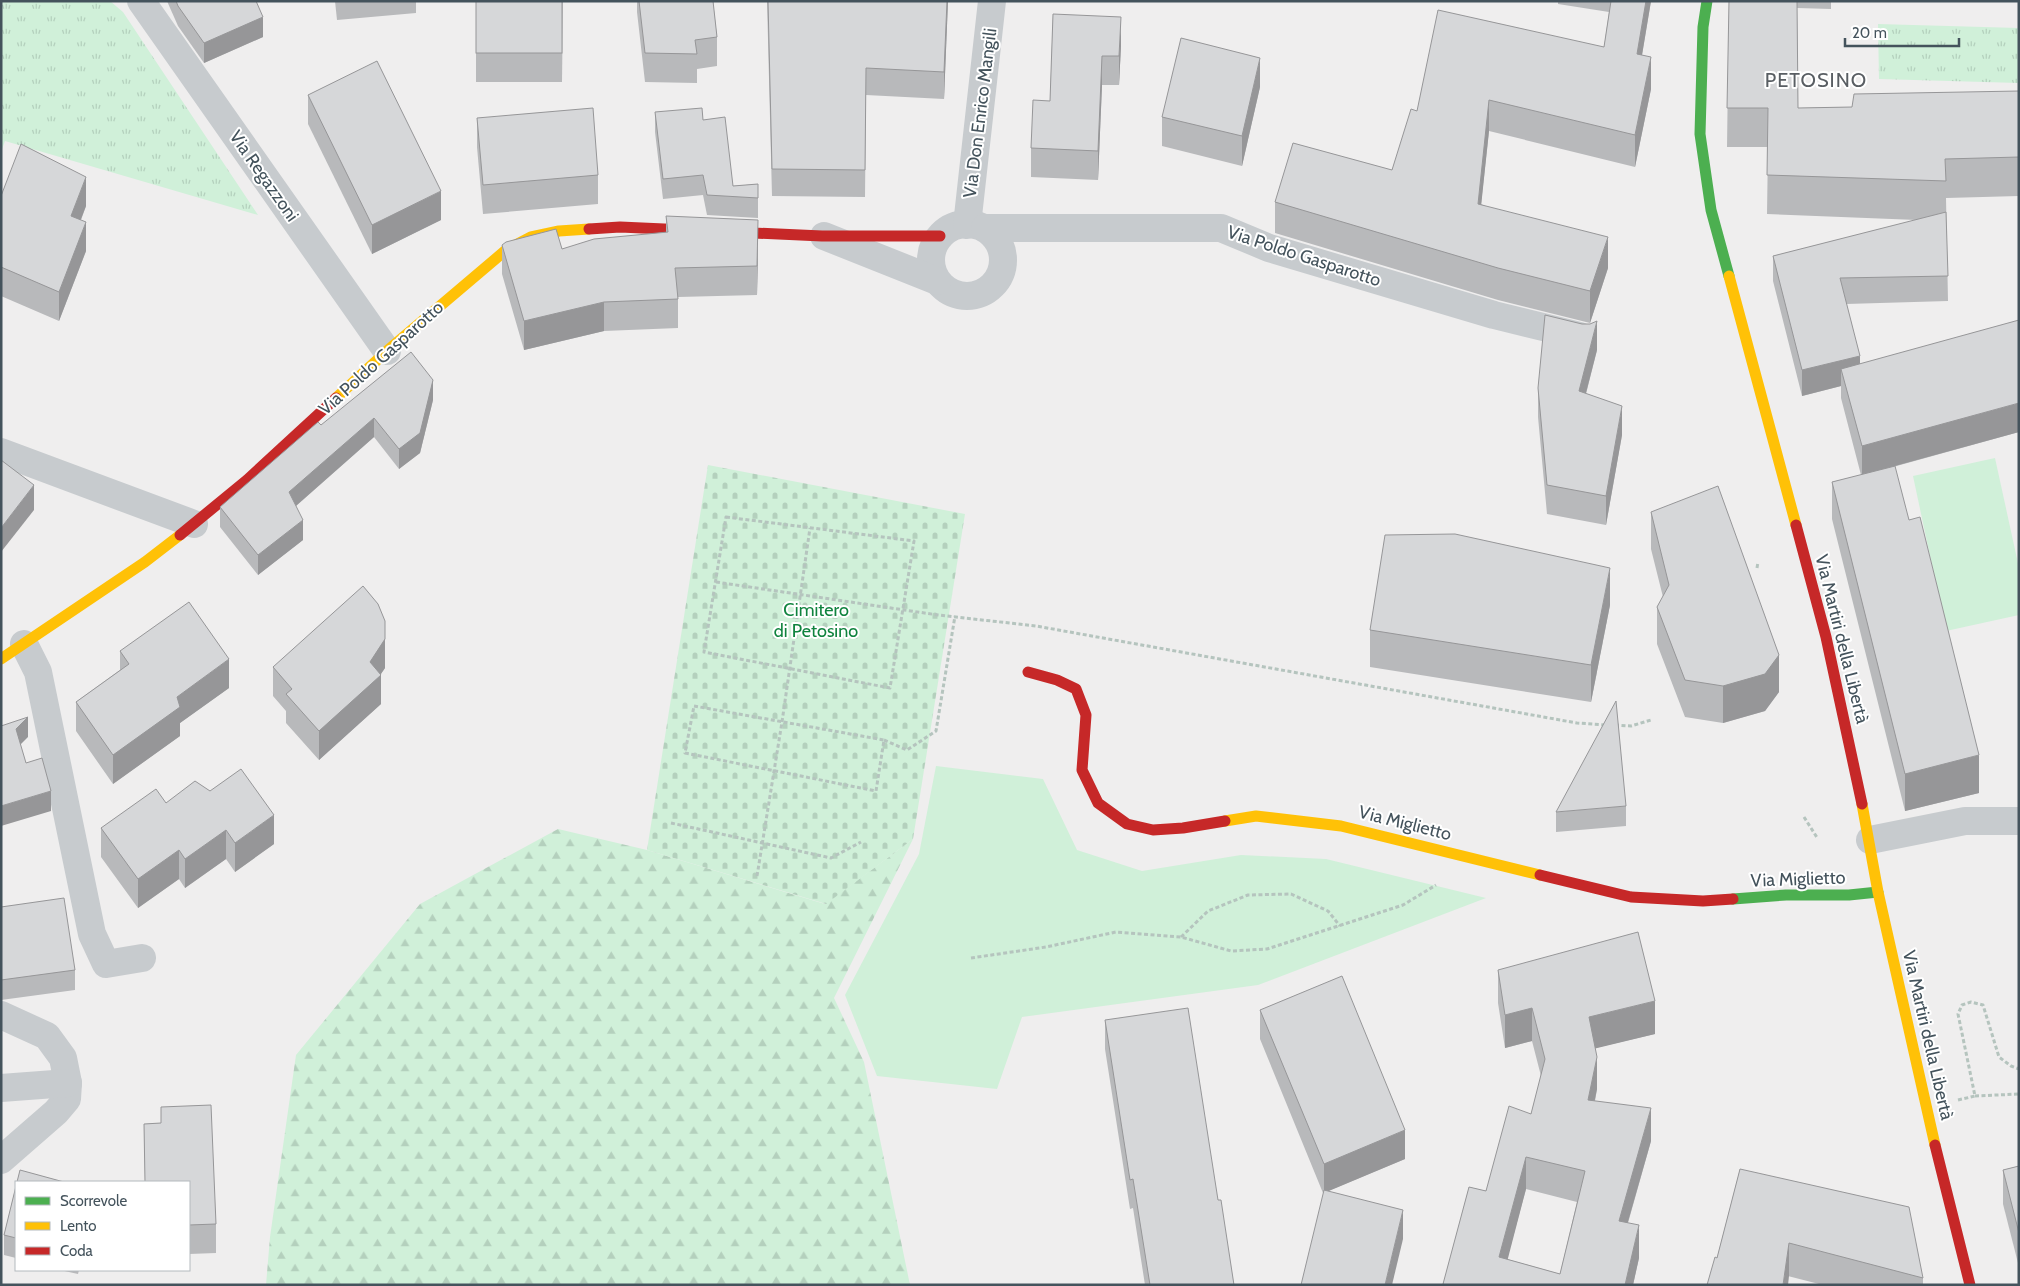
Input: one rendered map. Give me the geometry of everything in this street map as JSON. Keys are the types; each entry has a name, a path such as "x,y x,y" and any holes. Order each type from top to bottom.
{"street":[{"name":"Via Regazzoni","path":"141,1 387,350"},
{"name":"Via Don Enrico Mangili","path":"976,226 992,1"},
{"name":"Via Martiri della Libertà","path":"1707,1 1703,27 1700,134 1712,210 1826,637 1870,840 1878,892 1928,1114 1970,1285"},
{"name":"Via Poldo Gasparotto","path":"976,226 1220,228 1269,248 1494,315 1586,338"},
{"path":"976,226 1000,245 1003,257 1002,269 998,280 990,289 980,295 968,297 956,295 946,290 937,281 932,270 931,258 934,247 940,236 949,229 976,226"},
{"name":"Via Poldo Gasparotto","path":"1,659 145,562 194,524 247,480 387,350 506,250 530,237 559,231 620,227 822,236 940,236"},
{"name":"Via Poldo Gasparotto","path":"822,236 937,281"},
{"path":"1,452 194,524"},
{"path":"24,644 38,672 92,934 106,964 142,958"},
{"name":"Via Miglietto","path":"1028,672 1058,680 1076,689 1086,715 1082,770 1098,803 1127,824 1153,830 1183,828 1256,816 1341,826 1631,897 1703,901 1786,894 1848,895 1878,892"},
{"path":"1870,840 1965,821 2019,822"},
{"path":"1,1015 47,1036 63,1058 68,1083 67,1099 56,1112 1,1160"},
{"path":"1,1088 68,1083"}],"path":[{"path":"726,517 810,528 914,541 890,688 704,652 726,517"},
{"path":"757,876 782,722 810,528"},
{"path":"1757,568 1758,562"},
{"path":"716,582 1036,626 1576,723 1631,726 1651,720"},
{"path":"884,740 876,791 684,753 694,706 884,740 907,750 936,731 956,616"},
{"path":"1804,817 1818,839"},
{"path":"671,823 831,858 860,842"},
{"path":"971,958 1046,948 1116,932 1181,938 1231,951 1267,949 1403,905 1445,880 1461,856"},
{"path":"1181,938 1208,911 1248,895 1291,894 1328,911 1340,926"},
{"path":"1975,1096 1958,1014 1962,1004 1971,1002 1982,1005 1998,1057 2019,1069"},
{"path":"1954,1100 1975,1096 2019,1094"}],"green space":[{"path":"1,1 110,1 123,12 258,215 5,141 1,152"},
{"path":"1878,24 2019,28 2019,83 1879,79"},
{"path":"1995,458 2019,568 2019,615 1946,631 1913,476"},
{"name":"Cimitero di Petosino","path":"708,465 965,514 913,839 826,904 647,850"},
{"path":"936,766 1043,779 1077,850 1142,871 1241,855 1326,859 1486,898 1258,985 1022,1017 997,1089 877,1076 845,995 919,854"},
{"path":"558,829 647,850 825,904 913,839 834,998 864,1062 910,1285 266,1285 270,1237 296,1055 420,904"}],"building":[{"path":"176,1 256,1 263,17 204,43"},
{"path":"476,1 562,1 562,53 476,53"},
{"path":"639,1 713,1 717,37 695,40 697,54 645,53"},
{"path":"768,1 947,1 944,72 866,68 865,170 772,169"},
{"path":"1611,1 1646,1 1637,54 1651,57 1635,135 1489,100 1478,204 1608,237 1590,291 1498,268 1275,202 1293,143 1392,170 1411,109 1417,111 1438,10 1604,47"},
{"path":"1729,1 1797,1 1798,108 1852,107 1854,94 2019,91 2019,157 1945,159 1946,181 1767,175 1768,108 1727,108"},
{"path":"1053,14 1121,17 1119,56 1102,56 1098,151 1031,148 1033,100 1050,101"},
{"path":"1181,38 1260,58 1242,136 1162,117"},
{"path":"377,61 441,191 372,225 308,95"},
{"path":"593,108 598,175 483,185 477,118"},
{"path":"702,108 703,120 725,117 733,186 758,184 758,198 707,195 703,175 663,179 655,112"},
{"path":"21,144 86,177 71,216 86,222 59,292 1,267 1,196"},
{"path":"1946,212 1948,276 1840,278 1860,356 1802,370 1773,256"},
{"path":"666,216 758,220 757,266 675,268 678,299 604,302 524,321 502,245 506,242 556,229 562,249 594,239 668,232"},
{"path":"1545,315 1582,324 1590,324 1597,321 1579,391 1622,406 1606,496 1547,485 1538,388"},
{"path":"2019,320 2019,403 1862,446 1841,369"},
{"path":"411,352 433,380 420,433 399,449 374,418 289,492 303,520 258,555 220,507 318,422 321,425"},
{"path":"1,460 34,485 1,528"},
{"path":"1895,466 1909,520 1920,517 1979,755 1905,774 1832,482"},
{"path":"1718,486 1779,655 1765,674 1723,686 1685,680 1657,607 1669,585 1651,512"},
{"path":"1455,534 1610,568 1591,665 1370,630 1385,535"},
{"path":"363,586 378,604 385,621 385,639 370,662 381,675 319,731 286,694 292,689 273,667"},
{"path":"189,602 229,659 177,697 180,707 113,755 76,702 129,664 120,651"},
{"path":"1616,701 1626,806 1556,812"},
{"path":"28,717 16,729 26,763 42,758 51,791 1,806 1,726"},
{"path":"241,769 274,815 235,843 226,830 185,859 179,850 138,879 101,828 156,789 166,803 195,781 210,791"},
{"path":"64,898 75,970 1,980 1,907"},
{"path":"1638,932 1655,1001 1589,1017 1597,1057 1588,1100 1651,1108 1619,1221 1639,1225 1625,1285 1443,1284 1469,1187 1486,1191 1509,1106 1531,1114 1545,1059 1532,1008 1505,1015 1498,970","holes":["1526,1157 1585,1171 1560,1274 1499,1257"]},
{"path":"1342,976 1405,1130 1324,1164 1260,1010"},
{"path":"1188,1008 1218,1200 1221,1200 1234,1285 1150,1285 1133,1179 1130,1180 1105,1020"},
{"path":"211,1105 216,1224 190,1225 190,1181 145,1181 144,1124 161,1123 161,1107"},
{"path":"2019,1166 2019,1233 2003,1170"},
{"path":"1740,1169 1909,1207 1923,1278 1789,1243 1783,1285 1707,1285 1715,1257 1717,1258"},
{"path":"20,1170 60,1181 17,1181"},
{"path":"15,1190 15,1238 4,1235"},
{"path":"1324,1190 1403,1210 1385,1285 1301,1285"}],"traffic: fast":[{"path":"1707,1 1703,27 1700,134 1711,210 1729,276"},
{"path":"1733,899 1786,895 1849,895 1878,892"}],"traffic: slow":[{"path":"336,398 387,351 506,250 531,237 559,231 589,229"},
{"path":"1729,276 1796,525"},
{"path":"1,659 145,562 180,535"},
{"path":"1862,804 1878,892 1935,1145"},
{"path":"1225,821 1256,816 1341,826 1540,875"}],"traffic: jam":[{"path":"589,229 620,227 822,236 940,236"},
{"path":"180,535 247,480 336,398"},
{"path":"1796,525 1826,637 1862,804"},
{"path":"1028,672 1057,680 1076,689 1086,715 1082,770 1098,803 1127,824 1153,830 1183,828 1225,821"},
{"path":"1540,875 1631,897 1703,901 1733,899"},
{"path":"1935,1145 1970,1285"}],"district":[{"name":"PETOSINO","path":"1816,80"}]}
